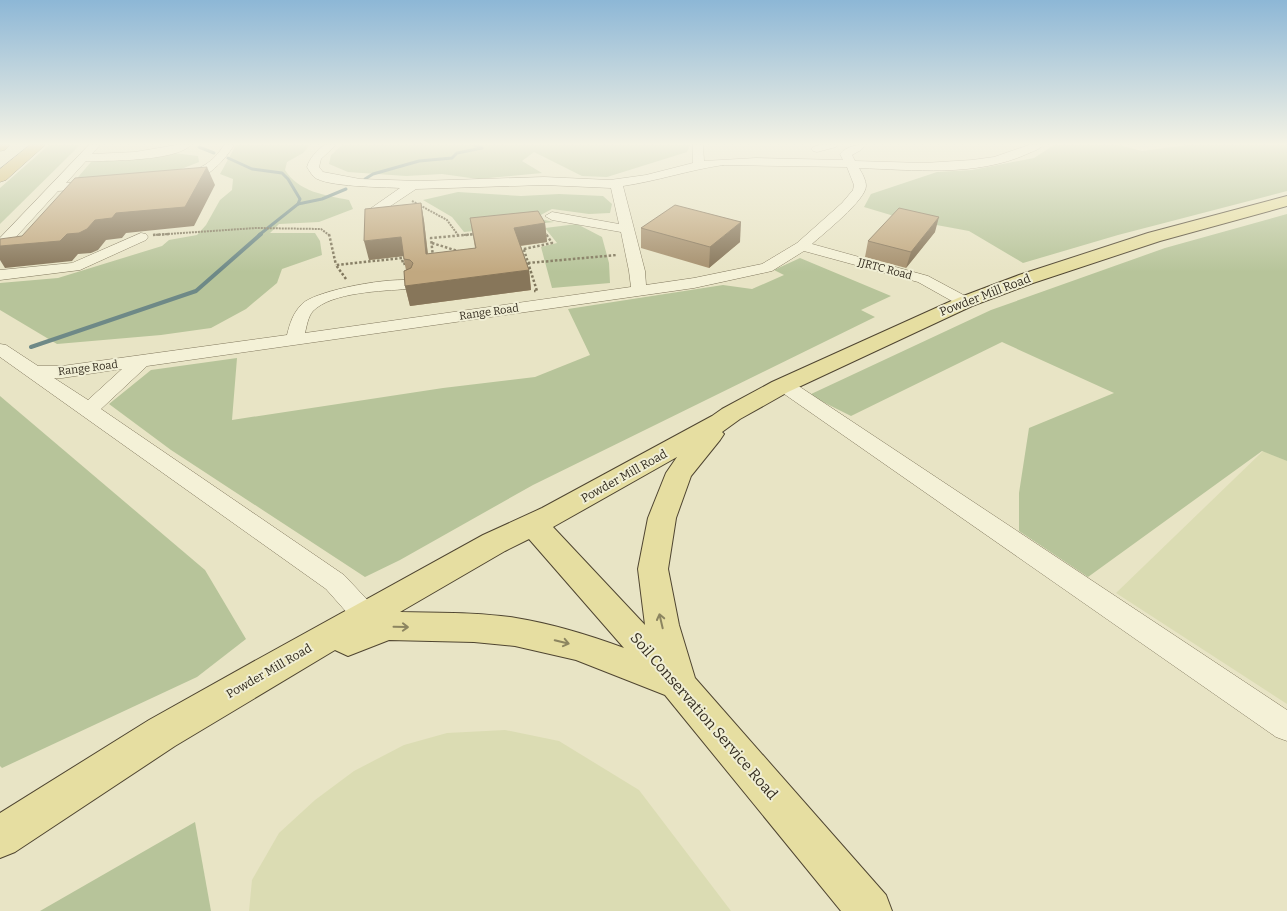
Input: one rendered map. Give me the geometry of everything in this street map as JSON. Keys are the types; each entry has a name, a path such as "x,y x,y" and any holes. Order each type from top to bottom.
{"main road":[{"name":"Powder Mill Road","path":"0,837 162,733 272,669 494,543 534,524 721,422 731,414 784,385 965,302 1026,279 1154,237 1287,201"},
{"path":"679,685 662,625 654,587 653,569 656,546 662,518 679,473 721,422"},
{"name":"Soil Conservation Service Road","path":"534,524 679,685 870,911"},
{"path":"272,669 388,626 474,628 524,634 579,646 679,685"}],"lane":[{"path":"0,246 53,188 60,188"},
{"path":"408,188 374,211 384,216 408,213"},
{"path":"617,188 639,291"},
{"name":"Range Road","path":"33,372 62,372 295,340 694,283 767,268 802,246 847,206 860,188"},
{"path":"552,216 626,229"},
{"path":"541,226 580,220"},
{"path":"0,275 75,267 141,237"},
{"name":"JJRTC Road","path":"802,246 923,280 965,302"},
{"path":"295,340 302,314 307,307 323,298 339,279 408,284"},
{"name":"Range Road","path":"0,349 335,582 366,616"},
{"path":"88,411 141,361"},
{"path":"784,385 1287,727"}],"path":[{"path":"400,193 447,220 458,235"},
{"path":"516,251 552,243 541,226"},
{"path":"141,237 195,231 310,228 327,231 339,279 402,258 403,264 411,263"},
{"path":"441,255 433,259 431,238 481,234"},
{"path":"432,243 464,253"},
{"path":"448,252 455,250"},
{"path":"524,250 537,291 527,292"},
{"path":"528,263 632,253"}],"green space":[{"path":"1,188 37,188 0,224"},
{"path":"232,188 304,188 321,194 349,200 353,209 319,222 279,224 270,233 315,233 320,241 322,255 282,269 277,283 246,309 211,328 161,335 57,344 0,310 0,283 58,278 162,246 169,240 197,235 206,225 220,200 232,190"},
{"path":"890,188 1287,188 1287,191 1118,235 1023,263 969,231 904,219 864,207 871,194"},
{"path":"458,192 521,196 559,194 603,196 612,204 610,213 589,214 552,209 535,218 554,222 464,232 452,217 423,200"},
{"path":"1287,214 1287,461 1262,451 1088,577 1019,531 1019,493 1029,428 1114,393 1002,342 851,416 809,395 991,310 1165,248"},
{"path":"577,224 602,237 609,263 610,283 552,288 541,247 557,243 545,228"},
{"path":"800,258 891,296 861,310 875,317 533,485 400,560 365,577 171,450 109,404 151,370 237,358 232,420 443,388 535,377 590,355 568,309 723,285 752,289 784,275 774,270"},
{"path":"0,396 205,570 246,639 197,677 2,768 0,766"},
{"path":"1263,451 1287,461 1287,704 1116,593"},
{"path":"505,730 559,741 639,790 731,911 249,911 252,880 279,833 315,800 354,771 404,745 447,733"},
{"path":"195,822 211,911 40,911"}],"building":[{"path":"66,188 196,188 185,207 116,213 112,218 95,220 87,229 79,233 67,234 60,241 0,246 0,239 22,236"},
{"path":"421,203 426,254 476,248 470,218 538,211 545,223 514,228 529,270 405,286 404,271 411,268 413,263 410,260 404,259 401,237 364,241 365,209"},
{"path":"675,205 741,222 710,247 641,228"},
{"path":"899,208 939,217 911,252 868,241"}],"waterway":[{"path":"293,188 300,199 298,204"},
{"path":"298,204 322,199 346,189"},
{"path":"259,235 298,204"},
{"path":"31,347 196,291 261,234"}]}
